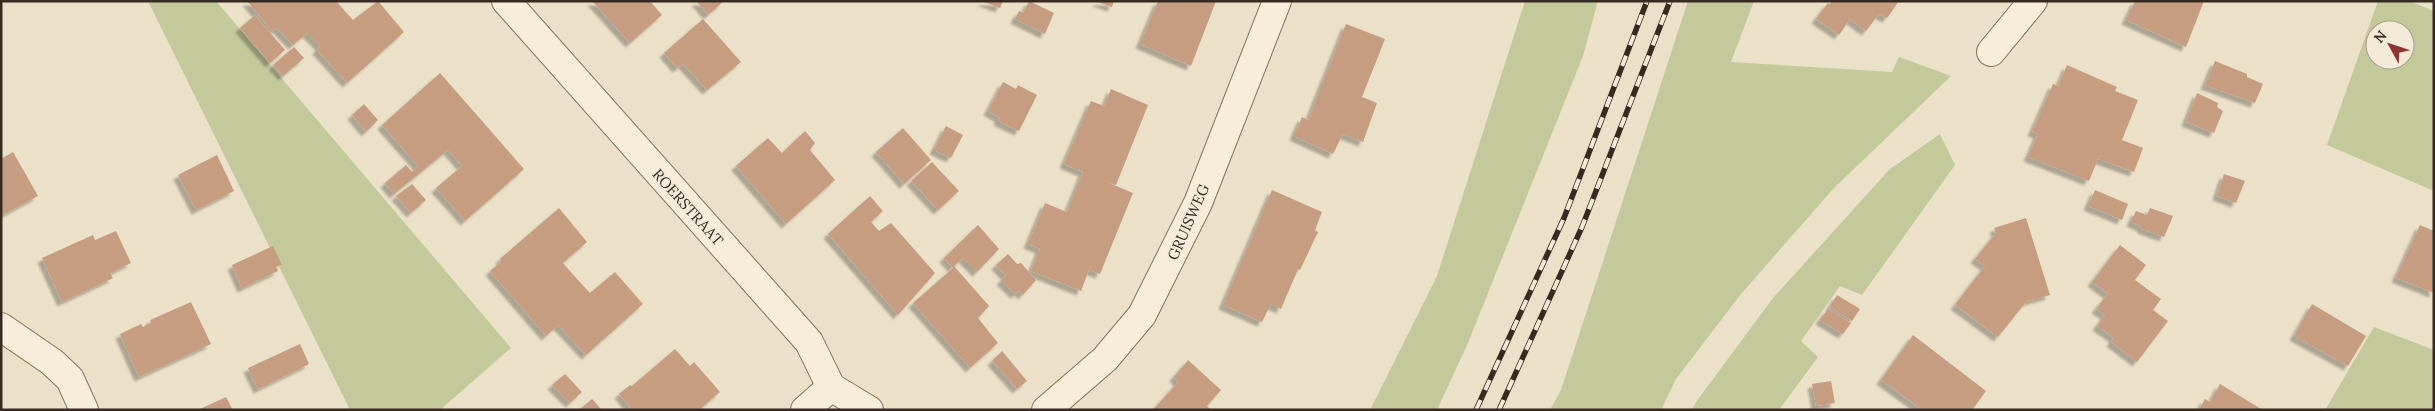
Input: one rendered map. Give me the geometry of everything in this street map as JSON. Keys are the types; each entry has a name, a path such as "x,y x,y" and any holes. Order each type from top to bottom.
{"street":[{"name":"ROERSTRAAT","path":"506,1 808,342 832,387"},
{"name":"GRUISWEG","path":"1046,410 1105,359 1142,315 1198,203 1277,1"},
{"path":"1991,52 2033,1"},
{"path":"1,327 52,362 70,379 84,410"},
{"path":"805,410 832,387 869,410"}],"green space":[{"path":"148,1 216,1 511,348 440,410 350,410"},
{"path":"1525,1 1598,1 1583,56 1468,343 1437,410 1370,410 1437,276"},
{"path":"1688,1 1754,1 1731,62 1892,72 1899,57 1951,76 1833,189 1741,294 1676,379 1661,410 1550,410 1561,390"},
{"path":"2378,1 2409,1 2434,11 2434,191 2327,145 2365,38 2365,70 2415,70 2415,20 2371,20"},
{"path":"1940,134 1955,165 1862,295 1840,286 1801,341 1818,357 1779,410 1692,410 1773,298 1890,169"},
{"path":"2374,327 2434,350 2434,410 2325,410"}],"building":[{"path":"247,1 336,1 353,20 378,1 404,32 347,83 317,50 320,46 307,33 293,45 277,28 272,31"},
{"path":"592,1 650,1 662,15 630,43"},
{"path":"696,1 724,1 708,15"},
{"path":"981,1 1003,1 1000,8"},
{"path":"1029,1 1054,13 1045,34 1015,19 1019,11 1023,13"},
{"path":"1095,1 1114,1 1112,7"},
{"path":"1158,1 1216,1 1191,66 1140,44"},
{"path":"1832,1 1899,1 1887,18 1879,14 1866,31 1850,19 1839,35 1816,19 1828,3 1830,4"},
{"path":"2135,1 2204,1 2186,47 2126,20"},
{"path":"255,15 285,50 270,63 240,28"},
{"path":"703,19 741,62 707,90 683,64 677,68 664,53"},
{"path":"1346,24 1385,39 1362,97 1377,103 1363,142 1343,134 1333,154 1294,136 1302,117 1308,120"},
{"path":"294,47 304,58 283,76 273,65"},
{"path":"2215,61 2247,74 2247,77 2263,84 2255,103 2205,85"},
{"path":"2067,65 2117,87 2115,91 2138,100 2122,140 2143,148 2134,172 2098,159 2089,181 2028,157 2038,134 2032,132 2053,84 2058,86"},
{"path":"440,73 524,169 465,221 436,188 462,166 448,150 394,194 385,183 406,165 412,172 418,166 382,125"},
{"path":"1003,82 1016,89 1018,85 1037,95 1019,131 998,121 1000,118 988,111"},
{"path":"1111,89 1148,105 1116,185 1102,180 1133,193 1100,274 1089,270 1081,291 1031,271 1040,249 1028,244 1045,203 1067,212 1083,172 1064,164 1091,101 1104,106"},
{"path":"2197,93 2218,103 2217,107 2223,111 2214,133 2186,122"},
{"path":"364,104 378,120 366,132 352,115"},
{"path":"946,126 963,135 951,158 934,150"},
{"path":"903,128 931,160 904,184 876,152"},
{"path":"805,131 815,143 810,150 835,180 786,224 736,166 768,138 782,153"},
{"path":"13,152 38,196 1,216 1,159"},
{"path":"217,155 234,191 196,210 178,175"},
{"path":"932,162 959,191 938,210 911,181"},
{"path":"2224,174 2245,181 2236,203 2217,196"},
{"path":"412,184 426,200 411,213 396,196"},
{"path":"1272,190 1322,212 1315,230 1318,232 1300,270 1298,269 1281,309 1271,304 1262,322 1223,305"},
{"path":"2095,190 2128,204 2122,220 2088,206"},
{"path":"870,196 883,211 871,222 879,231 891,223 935,273 898,315 828,234"},
{"path":"559,208 587,242 563,263 590,293 615,272 643,304 586,355 558,325 546,336 490,271 501,262 500,259"},
{"path":"2150,208 2173,216 2164,237 2142,229 2142,227 2131,222 2136,211 2147,215"},
{"path":"2026,218 2050,295 2026,302 1998,337 1955,305 1985,266 1975,259 1996,233 1994,228"},
{"path":"978,225 999,249 977,272 963,258 954,266 989,306 978,318 998,343 970,368 913,303 953,268 944,258"},
{"path":"2420,225 2434,231 2434,293 2396,278"},
{"path":"116,231 131,263 110,273 113,278 62,302 42,258 93,235 95,240"},
{"path":"2120,245 2146,265 2135,280 2161,299 2153,310 2168,321 2137,362 2111,342 2114,338 2097,326 2105,315 2096,309 2108,294 2092,282"},
{"path":"273,246 282,265 276,267 278,271 242,288 232,265"},
{"path":"1008,254 1017,264 1021,263 1036,280 1023,295 1019,291 1015,294 1001,280 1006,276 996,265"},
{"path":"1837,295 1860,309 1852,321 1830,307"},
{"path":"191,302 211,344 139,377 120,334 141,324 143,327 151,323 150,320"},
{"path":"2312,304 2366,336 2348,366 2294,336"},
{"path":"1828,309 1851,323 1843,334 1820,320"},
{"path":"1913,335 1986,391 1972,410 1922,410 1881,380"},
{"path":"300,344 309,364 258,389 248,368"},
{"path":"675,349 690,366 694,362 720,392 699,410 632,410 619,394 630,385 632,386"},
{"path":"1002,351 1027,381 1017,389 992,361"},
{"path":"1188,360 1221,390 1207,406 1211,410 1153,410 1178,382 1174,377"},
{"path":"565,374 582,392 570,403 552,385"},
{"path":"1831,381 1835,403 1816,406 1812,384"},
{"path":"2220,384 2263,410 2199,410 2205,399 2210,402"},
{"path":"226,397 233,410 198,410"},
{"path":"592,399 602,410 579,410"}],"railway":[{"path":"1476,410 1564,218 1647,1"},
{"path":"1499,410 1582,227 1670,1"}]}
